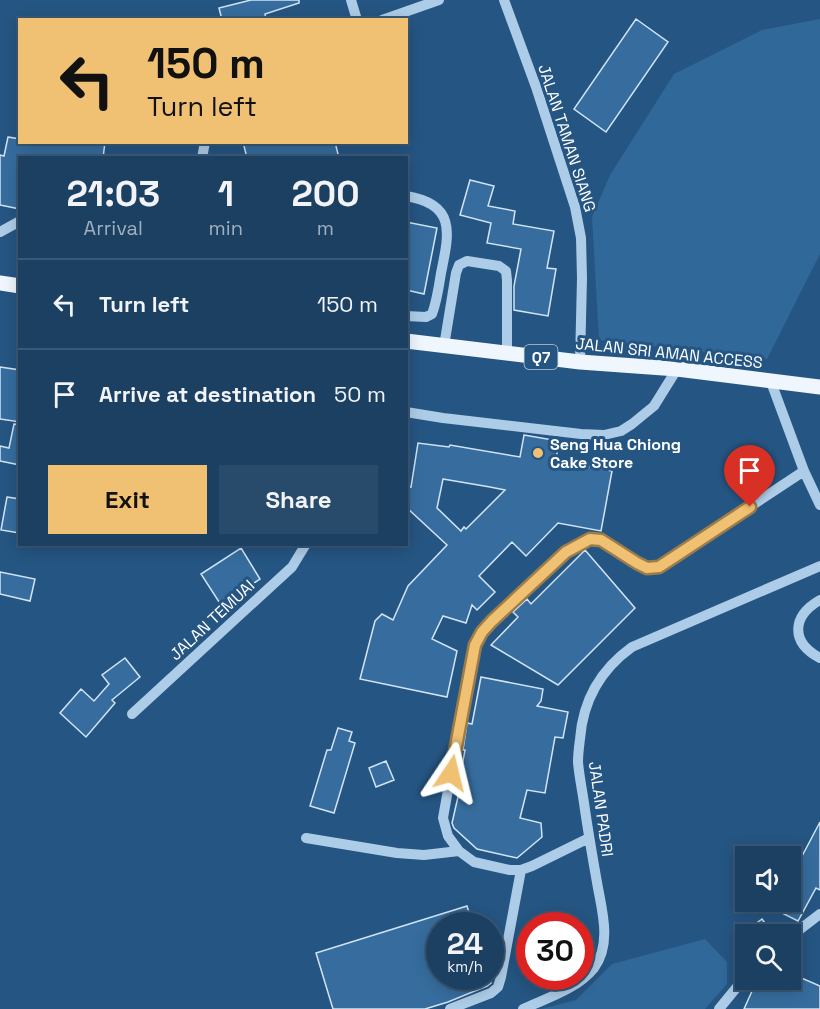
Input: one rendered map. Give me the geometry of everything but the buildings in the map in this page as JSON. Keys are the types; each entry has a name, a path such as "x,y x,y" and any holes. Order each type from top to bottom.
{"main road":[{"path":"0,283 18,286"},
{"name":"JALAN SRI AMAN ACCESS","path":"408,341 579,362 677,369 820,387"}],"street":[{"path":"351,0 356,18"},
{"path":"388,18 439,0"},
{"name":"JALAN TAMAN SIANG","path":"504,0 536,87 575,207 581,238 579,362"},
{"path":"408,196 420,198 433,205 443,215 448,225 447,248 432,314 426,317 408,316"},
{"path":"0,232 18,222"},
{"path":"444,346 456,273 459,265 467,261 499,266 506,271 507,353"},
{"path":"408,412 489,424 604,435 621,431 654,406 677,369"},
{"path":"771,382 804,471 820,505"},
{"path":"589,838 521,870 510,870 474,862 459,851 448,836 443,818 473,653 482,632 566,552 590,539 601,540 647,568 659,567 804,471"},
{"name":"JALAN TEMUAI","path":"132,714 292,567 305,546"},
{"name":"JALAN PADRI","path":"523,1009 584,978 595,966 604,941 605,929 578,760 584,711 598,680 618,657 632,647 820,566"},
{"path":"820,600 806,609 798,629 802,644 820,658"},
{"path":"306,838 397,853 424,855 459,851"},
{"path":"450,1009 491,993 498,987 521,870"},
{"path":"801,929 820,914"},
{"path":"719,1009 735,989"}],"shaded area":[{"path":"820,19 820,254 767,359 599,340 592,217 610,175 674,74 762,30"},
{"path":"705,939 727,962 727,984 705,1009 541,1009 576,1000 586,990 594,990 594,982 612,964"}],"place":[{"name":"Seng Hua Chiong Cake Store","path":"538,453"}],"route":[{"path":"451,773 475,645 482,632 492,621 566,552 590,539 601,540 647,568 659,567 750,507"}]}
